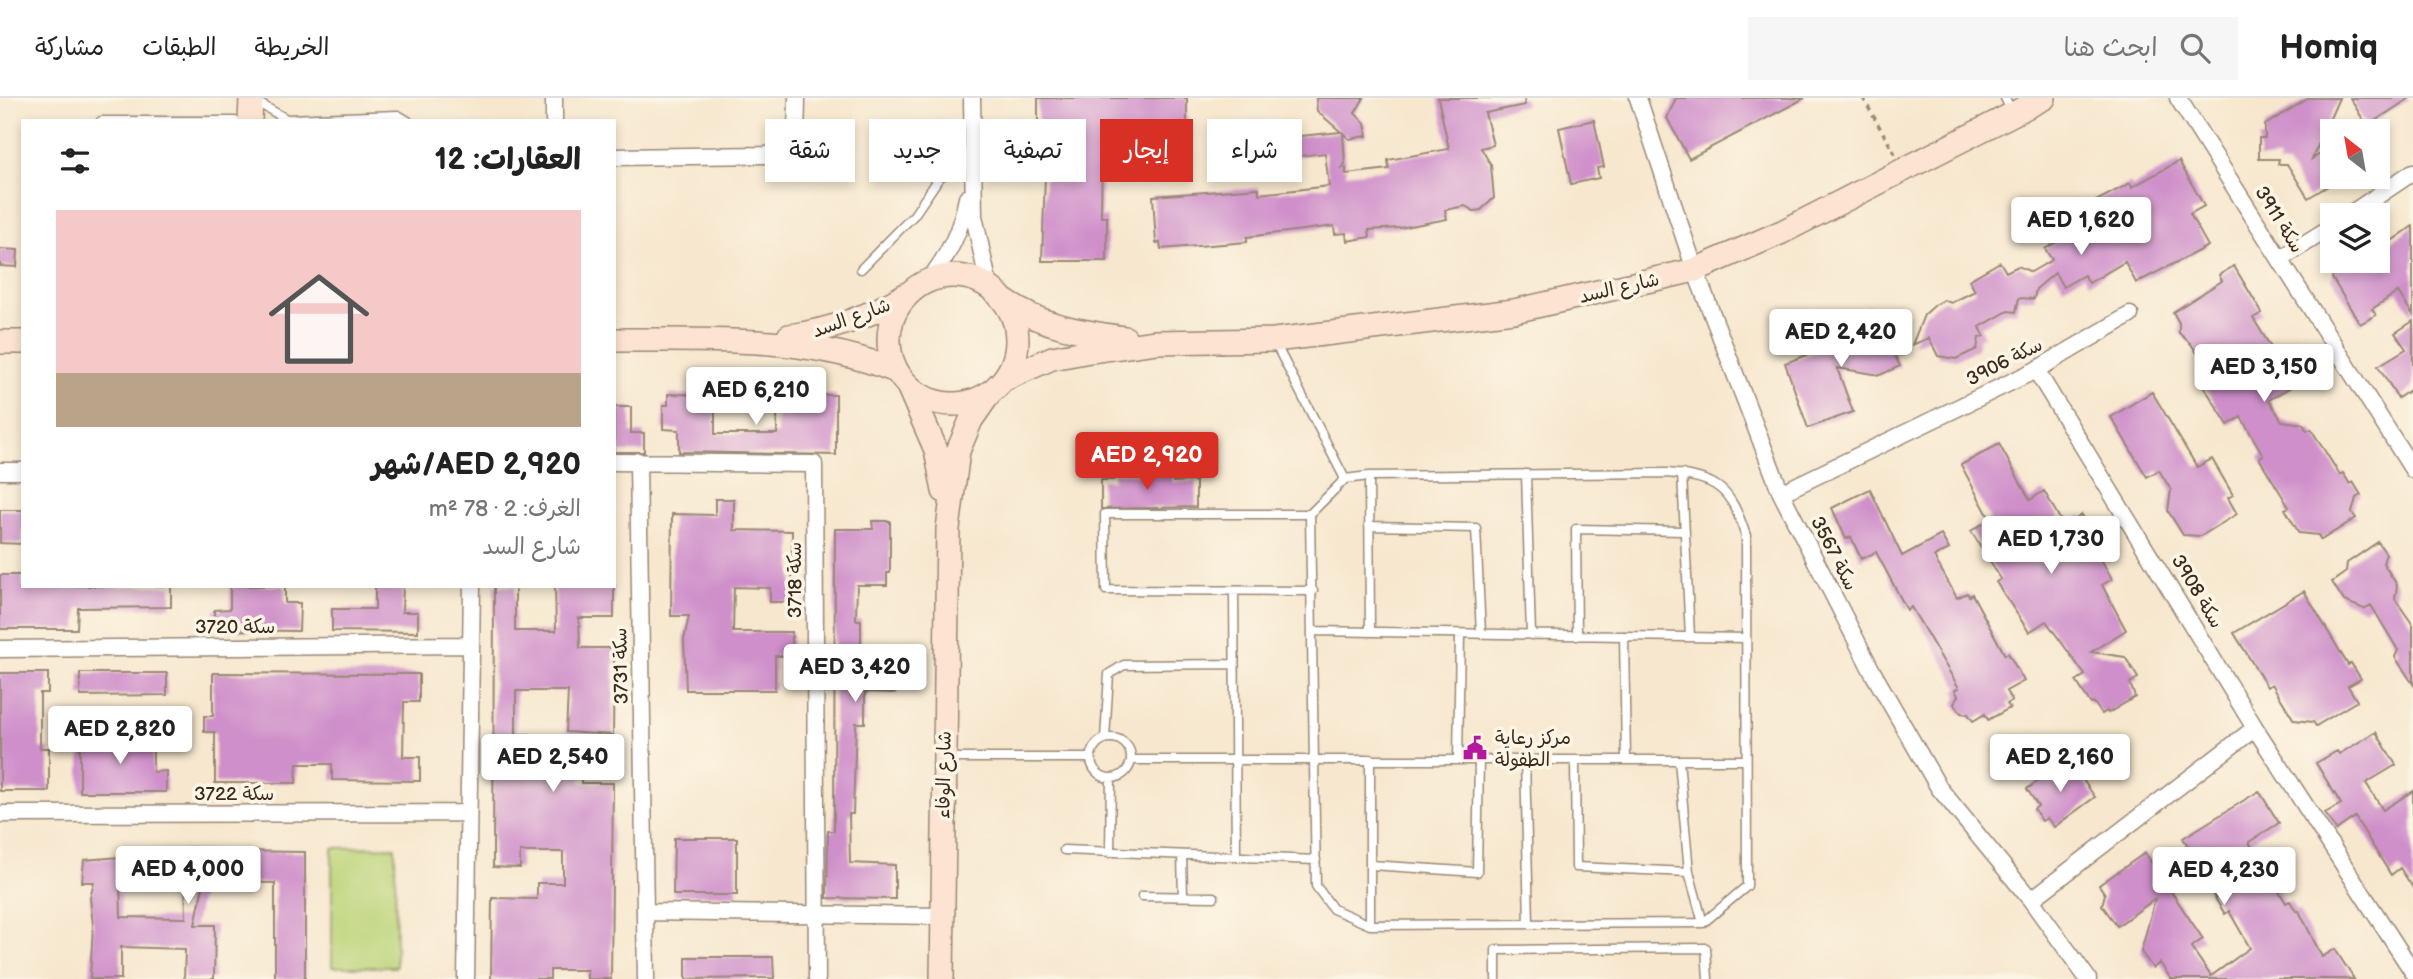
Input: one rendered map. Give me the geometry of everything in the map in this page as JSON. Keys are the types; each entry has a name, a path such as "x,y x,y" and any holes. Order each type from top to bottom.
{"street":[{"path":"250,119 251,98"},
{"path":"554,98 554,119"},
{"path":"616,157 767,155 782,151 795,134 797,98"},
{"path":"972,98 972,162 977,240 997,293 1015,319 1018,340 1015,360 997,387 969,403 948,405 927,399 902,379 889,350 890,329 897,309 945,261 956,237 972,162"},
{"name":"شارع السد","path":"997,387 1052,358 1156,342 1274,340 1514,311 1695,270 1782,232 1905,170 2009,106 2044,98"},
{"name":"سكة 3911","path":"2178,98 2413,470"},
{"name":"سكة 3567","path":"1640,99 1695,270 1781,493 1873,673 1939,788 2031,900 2088,979"},
{"path":"2367,203 2413,172"},
{"path":"2280,259 2320,234"},
{"path":"919,286 949,276 970,277 997,293"},
{"name":"شارع السد","path":"748,342 828,329 889,305 919,286"},
{"name":"شارع السد","path":"997,293 1030,315 1065,328 1156,342"},
{"name":"سكة 3906","path":"1781,493 2036,370 2130,315"},
{"name":"شارع السد","path":"616,340 748,342 821,347 851,354 902,379"},
{"path":"0,342 21,342"},
{"name":"سكة 3908","path":"2036,370 2255,728 2413,972"},
{"name":"شارع الوفاء","path":"902,379 936,450 948,529"},
{"name":"شارع الوفاء","path":"942,979 948,529 958,451 971,420 997,387"},
{"name":"سكة 3731","path":"638,461 646,979"},
{"name":"سكة 3718","path":"616,462 814,464 817,979"},
{"path":"0,471 21,471"},
{"path":"466,979 472,588"},
{"name":"سكة 3720","path":"0,649 470,645"},
{"path":"2031,900 2255,728"},
{"name":"سكة 3722","path":"0,814 467,813"},
{"path":"645,912 942,916"}],"lane":[{"path":"251,98 287,119"},
{"path":"311,119 398,115 405,119"},
{"path":"861,269 914,215 939,177 972,162"},
{"path":"1274,340 1345,479"},
{"path":"1526,474 1531,635"},
{"path":"1310,513 1313,591 1316,886 1333,909 1370,925 1703,923 1747,886 1746,536 1736,505 1718,486 1699,476 1682,474 1369,476 1345,479 1310,513 1105,514 1106,590 1313,591"},
{"path":"1682,474 1690,638"},
{"path":"1369,476 1370,632"},
{"path":"1369,526 1476,528 1481,634"},
{"path":"1577,636 1577,529 1685,531"},
{"path":"1234,591 1236,857"},
{"path":"1313,631 1746,638"},
{"path":"1458,759 1460,634"},
{"path":"1623,636 1626,760"},
{"path":"1105,739 1109,674 1124,665 1234,664"},
{"path":"1105,739 1121,740 1127,745 1131,760 1127,769 1111,778 1101,775 1093,768 1091,758 1092,750 1105,739"},
{"path":"943,758 1091,758"},
{"path":"1370,759 1370,925"},
{"path":"1371,865 1477,872 1479,759"},
{"path":"1525,759 1529,924"},
{"path":"1131,760 1746,760"},
{"path":"1575,760 1576,867 1689,872"},
{"path":"1679,760 1689,872 1703,923"},
{"path":"1110,852 1111,778"},
{"path":"1063,850 1316,860"},
{"path":"1182,855 1184,896"},
{"path":"1142,896 1214,897"},
{"path":"1496,979 1496,950 1706,948 1708,979"}],"path":[{"path":"1863,98 1905,170"}],"green space":[{"path":"395,847 396,967 332,967 332,848"}],"building":[{"path":"1038,98 1187,98 1187,119 1100,119 1101,217 1107,217 1107,261 1042,261 1045,182 1086,182 1086,119 1038,119"},
{"path":"1316,98 1364,98 1355,113 1365,123 1367,136 1349,139 1343,133 1345,164 1342,168 1346,168 1346,174 1389,169 1388,160 1449,149 1438,98 1524,98 1525,105 1485,113 1493,145 1481,148 1491,165 1494,198 1481,210 1474,211 1465,206 1445,210 1447,219 1400,228 1369,230 1370,237 1347,241 1346,233 1335,234 1334,226 1247,237 1247,242 1161,249 1160,243 1156,243 1153,196 1259,188 1259,194 1329,186 1325,153 1302,156 1302,136 1341,132 1317,111"},
{"path":"1676,98 1805,98 1689,159 1667,118"},
{"path":"2309,98 2339,98 2330,119 2320,119 2320,141 2312,159 2320,154 2320,189 2323,189 2308,198 2287,164 2278,164 2279,159 2259,159 2259,138 2265,138 2265,125"},
{"path":"2350,98 2410,98 2378,119 2363,119"},
{"path":"1594,120 1604,167 1597,168 1599,178 1571,184 1559,128"},
{"path":"2179,161 2204,206 2190,214 2208,246 2136,283 2125,262 2089,283 2084,275 2063,287 2055,273 2036,289 2034,299 2019,298 2016,312 2008,311 1980,327 1984,336 1979,338 1977,349 1956,359 1938,356 1929,338 1912,345 1924,315 1935,305 1944,300 1951,303 1975,291 1969,280 2000,262 2006,272 2018,266 2031,272 2052,260 2045,249 2103,214 2096,201 2130,183 2132,187"},
{"path":"2413,226 2413,315 2398,292 2372,309 2376,315 2360,324 2332,278 2333,273 2390,273 2390,241"},
{"path":"0,249 18,250 17,267 0,266"},
{"path":"2234,266 2262,313 2253,318 2294,385 2269,400 2282,421 2303,424 2307,431 2311,429 2340,475 2343,473 2350,484 2353,482 2361,495 2356,498 2352,513 2356,518 2321,540 2318,535 2299,533 2285,509 2289,507 2259,458 2263,455 2241,417 2228,425 2198,377 2209,371 2191,344 2179,333 2179,323 2173,312 2222,281 2219,275"},
{"path":"1872,310 1886,338 1895,334 1903,350 1894,354 1900,366 1880,375 1837,368 1853,412 1808,428 1785,363 1848,340 1841,326"},
{"path":"2413,321 2413,388 2398,398 2378,366 2406,349 2395,333"},
{"path":"2152,392 2197,467 2212,459 2233,495 2228,498 2237,514 2201,536 2183,535 2168,511 2171,490 2159,470 2147,477 2111,417"},
{"path":"668,394 715,395 715,434 777,434 777,395 836,395 836,455 679,452 679,430 663,429 663,405 668,405"},
{"path":"616,407 631,407 631,433 644,433 644,452 616,452"},
{"path":"1999,444 2030,500 2044,491 2064,526 2082,515 2096,539 2076,550 2102,561 2112,579 2102,585 2126,630 2091,652 2125,657 2138,678 2130,683 2135,697 2108,713 2107,711 2102,714 2094,703 2091,704 2076,681 2085,675 2046,621 2029,632 1996,582 2001,579 1971,531 1990,519 1961,465"},
{"path":"1113,473 1173,475 1173,482 1196,481 1196,507 1101,509 1101,480 1113,480"},
{"path":"1870,489 1902,556 1941,535 1949,549 1934,557 1957,598 1967,593 1969,596 1972,594 2005,655 2008,653 2024,681 2006,691 2012,701 2007,704 2010,708 1988,720 1985,714 1973,721 1968,714 1961,713 1954,704 1958,696 1955,690 1959,688 1911,607 1907,610 1876,552 1861,559 1851,537 1846,539 1832,508"},
{"path":"715,499 734,499 734,530 792,531 792,602 770,602 770,588 734,587 733,632 792,632 792,656 775,656 775,690 686,690 684,640 689,616 671,616 672,514 715,515"},
{"path":"0,510 21,510 21,544 0,543"},
{"path":"872,521 890,521 890,573 887,573 887,585 857,585 856,620 861,620 861,667 896,667 895,693 865,692 865,723 856,723 853,814 849,814 850,863 895,865 895,899 827,898 828,831 834,831 835,529 873,529"},
{"path":"2378,542 2386,554 2383,563 2397,585 2395,599 2413,625 2413,684 2395,657 2398,650 2371,605 2364,609 2344,601 2332,582 2346,572 2347,563"},
{"path":"0,575 21,575 21,588 171,588 171,607 78,608 77,629 0,629"},
{"path":"230,588 285,588 285,603 300,603 299,631 214,630 214,610 230,609"},
{"path":"375,588 403,588 402,612 418,612 418,632 332,631 332,609 375,609"},
{"path":"494,588 515,588 515,631 556,631 555,588 614,588 614,618 579,618 580,648 614,648 613,735 566,732 568,691 516,691 516,734 530,734 530,763 581,764 581,783 613,783 611,979 587,979 587,970 550,970 550,979 491,979 492,898 537,899 537,883 563,883 563,852 520,852 520,868 493,867"},
{"path":"2304,591 2348,665 2351,663 2361,679 2348,686 2357,701 2316,726 2313,722 2294,720 2272,684 2267,687 2234,633"},
{"path":"0,673 48,673 48,693 40,693 40,748 49,748 49,791 0,791"},
{"path":"80,673 167,673 167,695 80,696"},
{"path":"213,673 419,674 419,702 404,702 403,757 420,757 420,781 332,780 332,764 297,764 296,783 215,783 215,732 204,732 204,716 213,716"},
{"path":"2376,732 2396,765 2366,783 2383,810 2413,791 2413,888 2400,868 2391,875 2355,817 2336,830 2325,813 2341,804 2316,763 2337,751 2339,754"},
{"path":"94,735 153,738 153,772 166,771 166,792 80,792 80,743 94,743"},
{"path":"2068,759 2095,797 2054,827 2047,818 2042,821 2034,809 2038,806 2027,789"},
{"path":"2259,791 2279,823 2249,842 2286,903 2290,901 2296,911 2299,911 2322,957 2335,949 2354,979 2171,979 2160,963 2153,968 2141,952 2155,899 2117,926 2102,905 2105,894 2099,885 2145,853 2203,939 2191,947 2211,976 2250,948 2229,911 2225,914 2204,881 2208,878 2183,838"},
{"path":"674,838 737,838 737,895 673,895"},
{"path":"121,850 305,852 305,979 275,979 275,883 204,882 195,925 215,925 214,979 184,979 185,949 121,947 121,979 90,979 93,925 90,898 94,882 82,882 84,860 120,857","holes":["120,881 185,883 186,918 121,917"]},
{"path":"686,957 773,957 774,978 686,979"}],"place":[{"name":"مركز رعاية الطفولة","path":"1475,748"}]}
